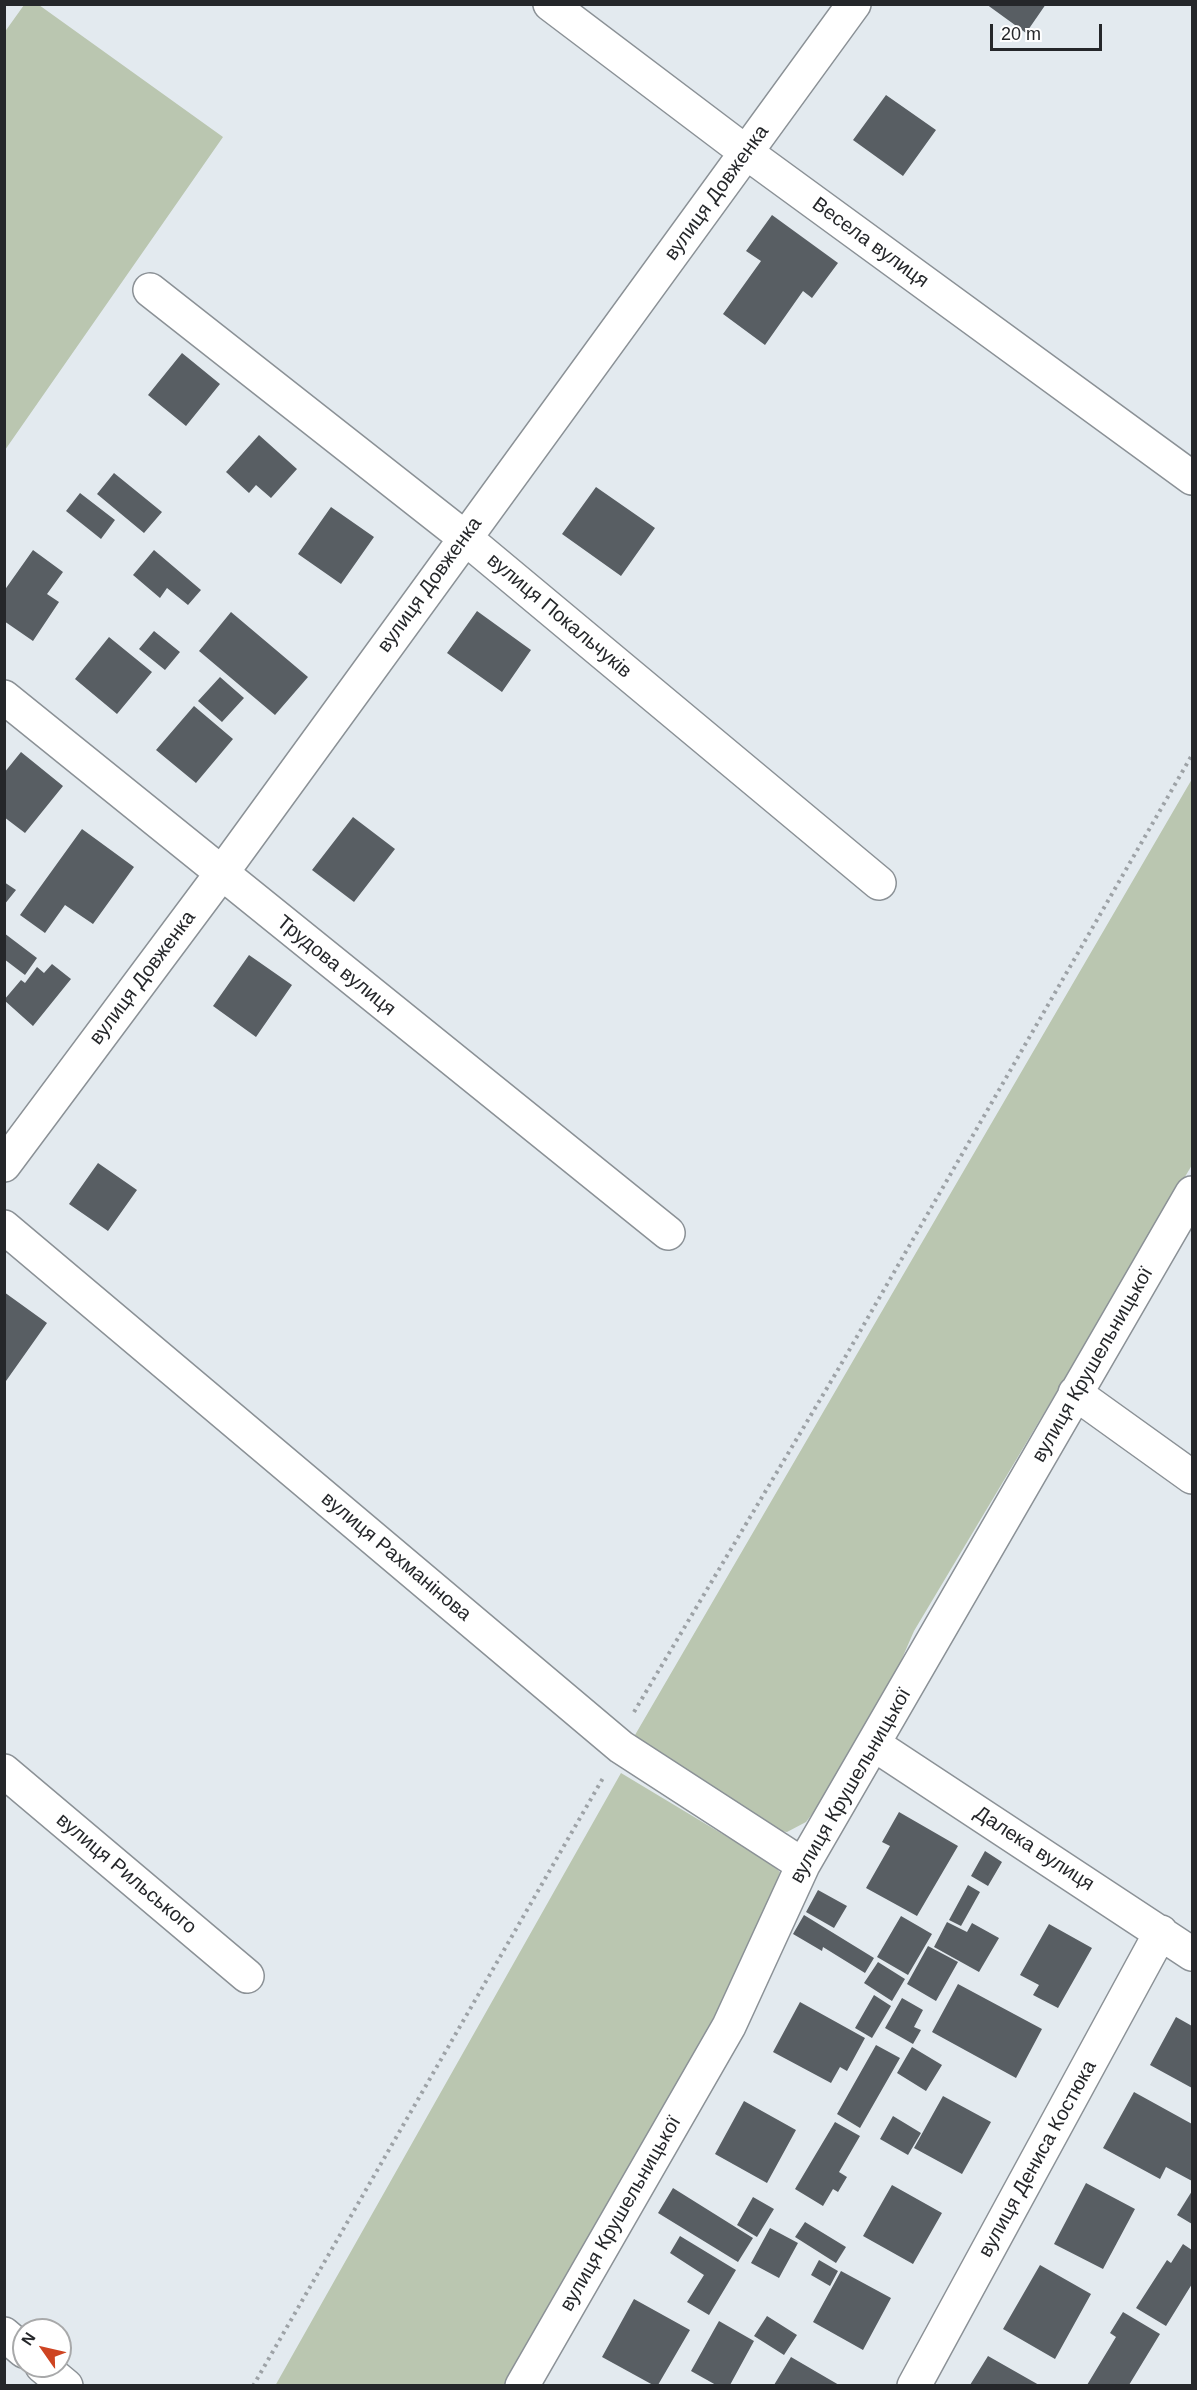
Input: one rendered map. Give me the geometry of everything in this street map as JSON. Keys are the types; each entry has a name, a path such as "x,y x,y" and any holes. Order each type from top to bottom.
{"street":[{"name":"Весела вулиця","path":"550,4 747,153 1192,478"},
{"name":"вулиця Довженка","path":"4,1166 221,874 854,4"},
{"name":"вулиця Покальчуків","path":"150,290 464,537 879,883"},
{"name":"Трудова вулиця","path":"4,697 668,1233"},
{"name":"вулиця Крушельницької","path":"522,2385 729,2026 803,1865 875,1745 1192,1193"},
{"name":"вулиця Рахманінова","path":"4,1227 621,1747 803,1865"},
{"path":"1076,1393 1192,1477"},
{"name":"Далека вулиця","path":"875,1745 1192,1954"},
{"name":"вулиця Рильського","path":"4,1771 247,1976"},
{"name":"вулиця Дениса Костюка","path":"914,2385 1161,1932"}],"path":[{"path":"253,2385 621,1747 627,1722 836,1373 1192,755"}],"green space":[{"path":"24,5 39,5 223,137 5,450 4,33"},
{"path":"1192,779 1192,1165 914,1631 874,1723 836,1783 806,1822 787,1832 761,1828 660,1763 635,1735"},
{"path":"621,1773 769,1862 780,1872 749,1955 685,2083 510,2385 275,2386"}],"building":[{"path":"986,4 1046,4 1026,33"},
{"path":"886,95 936,130 903,176 853,140"},
{"path":"772,215 838,263 812,298 803,291 765,345 723,314 761,261 746,251"},
{"path":"182,353 220,384 186,426 148,395"},
{"path":"259,435 297,469 271,498 256,485 249,493 226,472"},
{"path":"114,473 162,512 144,533 97,494"},
{"path":"596,487 655,528 621,576 562,534"},
{"path":"80,493 115,520 101,539 66,511"},
{"path":"331,507 374,537 341,584 298,554"},
{"path":"33,550 63,572 47,594 59,602 33,641 4,621 4,591"},
{"path":"154,550 201,590 188,605 167,588 160,598 133,575"},
{"path":"477,611 531,650 502,692 447,653"},
{"path":"231,612 308,677 275,715 199,651"},
{"path":"154,631 180,652 165,670 139,649"},
{"path":"109,637 152,672 117,714 75,679"},
{"path":"220,677 244,698 222,722 198,701"},
{"path":"194,706 233,739 196,783 156,750"},
{"path":"21,752 63,786 25,833 4,817 4,773"},
{"path":"353,817 395,849 354,902 312,870"},
{"path":"82,829 134,867 93,924 65,905 45,933 20,915"},
{"path":"4,882 16,890 4,905"},
{"path":"4,933 37,958 25,975 4,959"},
{"path":"249,955 292,985 256,1037 213,1006"},
{"path":"52,964 71,979 33,1026 4,1000 21,980 25,983 37,967 44,973"},
{"path":"98,1163 137,1190 108,1231 69,1204"},
{"path":"4,1292 47,1323 6,1381 4,1380"},
{"path":"899,1812 958,1846 917,1916 866,1888 890,1846 882,1842"},
{"path":"985,1851 1002,1862 988,1886 971,1876"},
{"path":"968,1885 980,1892 961,1926 949,1920"},
{"path":"818,1890 847,1906 834,1928 806,1912"},
{"path":"804,1915 874,1958 865,1973 823,1947 822,1951 793,1934"},
{"path":"901,1916 932,1934 908,1975 877,1957"},
{"path":"947,1922 967,1932 972,1923 999,1938 979,1972 934,1947"},
{"path":"1049,1924 1092,1948 1058,2008 1033,1995 1039,1985 1020,1975"},
{"path":"928,1946 958,1962 936,2001 907,1984"},
{"path":"878,1962 905,1979 892,2001 864,1983"},
{"path":"958,1984 1042,2029 1016,2078 932,2032"},
{"path":"874,1995 891,2006 872,2038 855,2028"},
{"path":"902,1998 923,2010 914,2027 921,2030 913,2044 885,2028"},
{"path":"800,2002 865,2038 847,2071 840,2067 831,2083 773,2052"},
{"path":"1176,2017 1192,2026 1192,2088 1150,2065"},
{"path":"876,2045 900,2058 860,2128 837,2114"},
{"path":"912,2047 942,2065 926,2091 897,2073"},
{"path":"1134,2092 1192,2124 1192,2181 1166,2167 1160,2179 1103,2148"},
{"path":"943,2096 991,2122 962,2174 914,2148"},
{"path":"744,2101 796,2130 767,2183 715,2154"},
{"path":"893,2116 921,2133 908,2155 880,2139"},
{"path":"835,2122 860,2136 839,2172 847,2177 838,2192 833,2189 823,2206 795,2189"},
{"path":"1086,2183 1135,2209 1103,2269 1054,2244"},
{"path":"892,2185 942,2213 913,2264 863,2236"},
{"path":"673,2188 753,2238 738,2262 658,2213"},
{"path":"1192,2191 1192,2224 1177,2215"},
{"path":"753,2197 774,2209 757,2237 737,2225"},
{"path":"805,2222 846,2247 836,2263 795,2237"},
{"path":"770,2228 798,2243 779,2278 751,2263"},
{"path":"680,2236 736,2270 709,2315 687,2302 704,2275 670,2253"},
{"path":"1183,2244 1192,2250 1192,2284 1166,2326 1136,2308 1167,2260 1171,2263"},
{"path":"819,2260 838,2271 830,2286 811,2275"},
{"path":"1040,2265 1091,2294 1055,2359 1003,2329"},
{"path":"841,2271 891,2298 863,2350 813,2322"},
{"path":"634,2299 690,2330 658,2385 653,2385 602,2357"},
{"path":"1123,2312 1160,2334 1129,2385 1087,2385 1116,2337 1110,2333"},
{"path":"767,2316 797,2335 784,2355 754,2336"},
{"path":"719,2321 754,2341 730,2385 716,2385 691,2371"},
{"path":"988,2356 1039,2385 970,2385"},
{"path":"791,2357 839,2385 774,2385"}]}
